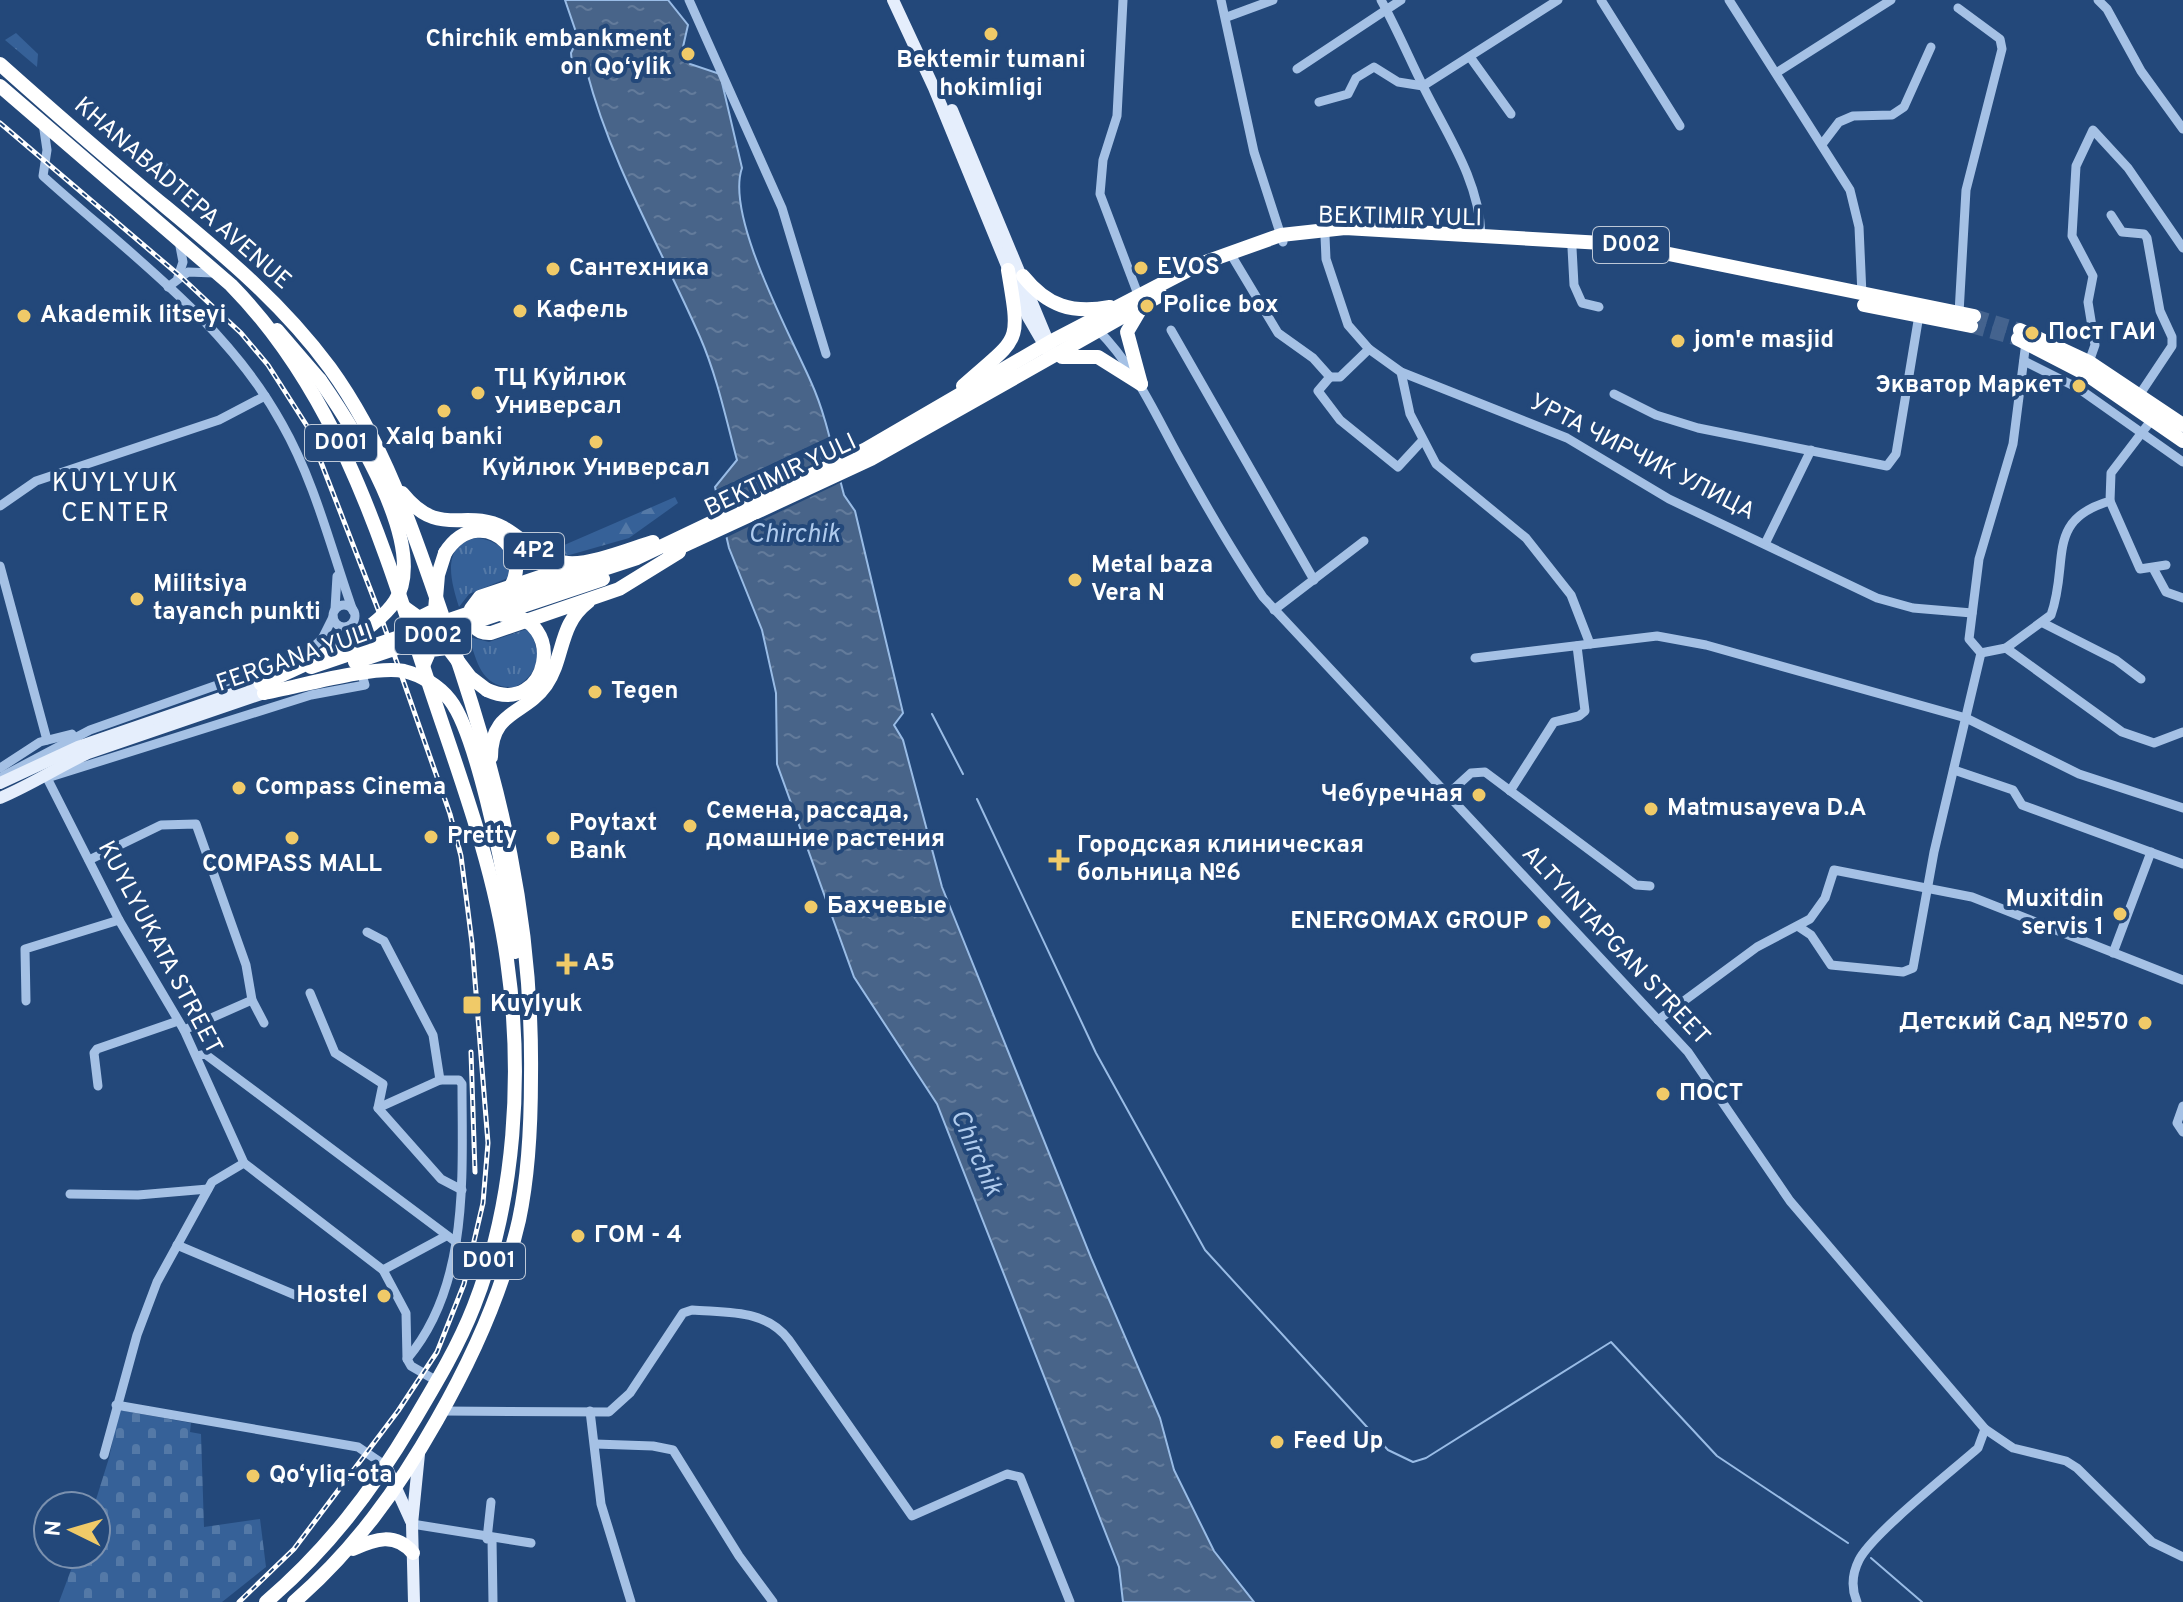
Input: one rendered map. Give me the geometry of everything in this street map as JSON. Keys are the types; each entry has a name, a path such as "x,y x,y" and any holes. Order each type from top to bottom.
{"highway":[{"name":"KHANABADTEPA AVENUE","path":"0,64 222,252 274,302 334,374 367,427 392,479 437,598 494,773 513,854 529,967 529,1147 519,1216 500,1286 442,1411 395,1489 349,1550 294,1602"},
{"name":"KHANABADTEPA AVENUE","path":"0,86 220,275 256,311 315,394 340,441 405,608 494,892 507,960 513,1033 510,1152 496,1237 475,1303 437,1381 386,1466 338,1532 266,1602"},
{"name":"BEKTIMIR YULI","path":"698,534 868,454 1054,358 1095,327 1200,264 1282,238 1345,228 1620,244 1968,318"},
{"name":"BEKTIMIR YULI","path":"1137,302 1282,238 1396,237 1572,248 1664,258 1919,315 1968,318"},
{"path":"939,408 1013,339 1017,321 1008,270"},
{"path":"1023,276 1045,300 1060,307 1084,311 1137,302 1127,332 1141,384"},
{"path":"256,311 293,345 320,380 355,436 383,495 403,550 404,578 396,600 377,620 262,689"},
{"name":"BEKTIMIR YULI","path":"868,454 1046,344 1095,327"},
{"path":"2021,337 2089,362 2140,394 2182,437"},
{"path":"2021,337 2086,374 2182,437"},
{"path":"1054,358 1077,354 1098,357 1141,384"},
{"name":"4P2","path":"392,479 412,505 430,518 494,524 543,556 562,562 582,563 698,534"},
{"path":"405,608 413,616 425,617 435,610 438,575 445,553 458,538 473,532 488,532 505,541 515,557 516,574 493,611 515,616 530,624 542,640 545,658 538,679 526,689 506,695 487,690 470,677 448,648 436,647 426,655 423,667"},
{"path":"582,563 480,597 471,609 472,623 479,631 491,633 598,596 642,578 698,534"},
{"name":"FERGANA YULI","path":"262,689 601,575 698,534"},
{"path":"494,773 491,752 499,726 545,687 569,621 598,596"},
{"path":"262,689 390,670 415,675 438,688 454,706 473,758 509,907 515,955 513,1033"},
{"path":"349,1550 387,1538 399,1541 413,1553"}],"main road":[{"path":"893,0 934,88 1008,270 1054,358"},
{"path":"902,0 1023,276 1046,344"},
{"name":"FERGANA YULI","path":"0,798 47,778 60,766 88,753 262,689"},
{"name":"FERGANA YULI","path":"0,780 91,742 262,689"},
{"path":"414,1602 412,1524 419,1451"},
{"path":"386,1466 412,1524"}],"street":[{"path":"689,0 776,194 826,354"},
{"path":"1123,0 1117,116 1103,160 1100,194 1137,302"},
{"path":"1221,0 1254,152 1282,238"},
{"path":"1227,17 1273,0"},
{"path":"1381,0 1417,65 1423,86 1473,186 1480,212 1481,234"},
{"path":"1297,69 1401,0"},
{"path":"1319,102 1348,94 1356,78 1374,67 1398,82 1423,86 1558,0"},
{"path":"1601,0 1680,126"},
{"path":"1729,0 1844,177 1857,209 1862,295"},
{"path":"1776,73 1891,0"},
{"path":"2098,0 2107,9 2141,71 2183,129"},
{"path":"1958,8 2002,44 1966,190 1968,318"},
{"path":"1823,143 1839,122 1853,116 1892,115 1904,107 1931,47"},
{"path":"1470,57 1511,114"},
{"path":"43,123 47,150 43,176 168,287 222,341 265,396 298,454 353,611 354,620 346,627"},
{"path":"2089,362 2095,345 2088,302 2093,276 2075,246 2072,222 2076,166 2093,130 2128,168 2183,248"},
{"path":"2111,215 2122,232 2144,234 2147,238 2160,311 2172,337 2172,346 2140,394"},
{"name":"УРТА ЧИРЧИК УЛИЦА","path":"1325,236 1326,259 1348,325 1369,349 1401,372 1567,438 1669,499 1822,574 1895,604 1972,613"},
{"path":"176,280 183,262 178,239"},
{"path":"1572,248 1577,296 1582,303 1599,307"},
{"path":"1233,258 1278,333 1313,358 1330,377 1340,377 1369,349"},
{"path":"168,287 195,270 220,275"},
{"path":"1614,394 1656,415 1698,428 1881,466 1894,460 1919,315"},
{"name":"ALTYINTAPGAN STREET","path":"1095,327 1117,349 1141,384 1214,518 1274,610 1688,1052 1790,1201 1985,1429 2013,1448 2066,1461 2077,1468 2152,1542 2183,1557"},
{"path":"1171,330 1314,580"},
{"path":"1981,653 1969,639 1972,613 1979,559 2013,444 2024,361 2021,337"},
{"path":"2024,361 2078,388 2183,462"},
{"path":"1401,372 1410,414 1422,441 1450,478 1526,538 1571,595 1590,644"},
{"path":"1330,377 1318,391 1340,420 1397,467 1422,441"},
{"path":"0,506 36,481 219,420 265,396"},
{"path":"2153,418 2111,473 2110,501 2140,569 2166,565"},
{"path":"1765,544 1811,450"},
{"path":"1981,653 2006,648 2051,615 2061,558 2072,521 2089,507 2110,501"},
{"path":"1274,610 1364,541"},
{"path":"0,566 47,740"},
{"path":"2153,568 2166,592 2183,598"},
{"path":"337,569 334,613 336,624 346,627"},
{"path":"0,768 47,740 90,730 297,658 322,639 334,613 344,605 353,611"},
{"path":"2043,623 2116,660 2141,679"},
{"path":"47,778 311,695 365,685 346,627"},
{"path":"1475,658 1657,636 1675,638 1966,718 2079,774 2183,808"},
{"path":"1510,791 1554,722 1579,716 1585,711 1577,646"},
{"path":"2006,648 2122,732 2154,743 2183,732"},
{"path":"1799,927 1811,935 1831,965 1910,971 1981,653"},
{"path":"297,658 312,663 318,671 319,682 311,695"},
{"path":"0,780 90,730"},
{"path":"1954,770 2013,790 2022,805 2183,864"},
{"path":"1448,794 1478,772 1491,776 1636,885 1650,886"},
{"name":"KUYLYUKATA STREET","path":"47,778 119,920 184,1030 209,1092 244,1163 383,1270 406,1313 409,1335 407,1359"},
{"path":"89,860 161,825 196,824 246,965 252,1000 264,1023"},
{"path":"2113,953 2151,852"},
{"path":"1658,1020 1757,947 1799,927 1818,911 1834,870 1927,891 1972,897 2183,980"},
{"path":"26,1001 25,949 119,920"},
{"path":"367,932 384,941 433,1035 440,1080"},
{"path":"310,993 335,1053 383,1084 378,1108"},
{"path":"184,1030 252,1000"},
{"path":"98,1086 94,1053 97,1049 178,1021"},
{"path":"197,1056 205,1054 227,1068 283,1116 451,1239"},
{"path":"378,1108 440,1080 459,1080 462,1084 462,1190 443,1293 423,1340 407,1359 411,1366 437,1381"},
{"path":"2183,1106 2177,1123 2183,1132"},
{"path":"378,1108 441,1179 462,1190"},
{"path":"104,1455 148,1302 208,1189 218,1178 244,1163"},
{"path":"70,1194 138,1195 208,1189"},
{"path":"383,1270 451,1239"},
{"path":"177,1245 307,1300"},
{"path":"442,1411 609,1412 622,1403 677,1320 688,1311 763,1318 783,1331 912,1516 1007,1474 1020,1477 1070,1602"},
{"path":"116,1405 358,1447 386,1466"},
{"path":"590,1411 601,1504 631,1602"},
{"path":"1857,1602 1852,1587 1854,1572 1865,1549 1978,1448 1985,1437 1985,1429"},
{"path":"595,1444 653,1446 673,1450 739,1556 773,1602"},
{"path":"491,1502 493,1602"},
{"path":"412,1524 490,1539 531,1543"}],"green space":[{"path":"16,33 38,54 37,67 5,40"},
{"path":"165,161 200,197 185,204 153,175"},
{"path":"675,497 678,503 629,538 566,556 562,546"},
{"path":"477,538 493,542 503,550 508,562 508,578 469,594 459,607 451,576 453,556 465,542"},
{"path":"527,629 537,653 530,676 515,687 495,684 483,672 469,637 489,642"},
{"path":"119,1410 191,1423 190,1432 201,1434 204,1527 260,1519 266,1567 222,1602 59,1602 71,1570 112,1570 112,1490 99,1490"}],"water":[{"name":"Chirchik","path":"565,0 668,0 688,25 683,47 690,64 720,74 742,168 739,189 751,244 775,306 817,395 844,495 855,511 903,713 894,725 903,740 942,887 1092,1260 1160,1418 1174,1470 1214,1551 1254,1602 1123,1602 1119,1567 937,1104 854,977 777,764 776,693 762,630 729,548 715,487 737,460 716,382 700,337 609,140 587,72 572,64 571,53 578,38"}],"pier":[{"path":"831,436 833,444 714,500 712,492"},
{"path":"836,453 844,481 723,539 716,510"}],"waterway":[{"path":"932,714 963,774"},
{"path":"977,799 1096,1053 1205,1250 1388,1450 1413,1462 1426,1458 1611,1342 1717,1456 1848,1543"},
{"path":"1871,1558 1922,1602"}],"tunnel":[{"path":"1974,316 2020,330"},
{"path":"1971,326 2018,339"}],"railway":[{"path":"0,123 180,276 241,333 268,365 307,426 381,617 450,814 461,856 472,943 488,1143 483,1203 464,1284 437,1352 398,1411 294,1549 239,1602"},
{"path":"471,1052 475,1172"}],"place":[{"name":"Bektemir tumani hokimligi","path":"991,34"},
{"name":"Chirchik embankment on Qoʻylik","path":"688,54"},
{"name":"EVOS","path":"1141,268"},
{"name":"Сантехника","path":"553,269"},
{"name":"Police box","path":"1147,306"},
{"name":"Кафель","path":"520,311"},
{"name":"Akademik litseyi","path":"24,316"},
{"name":"Пост ГАИ","path":"2032,333"},
{"name":"jom'e masjid","path":"1678,341"},
{"name":"Экватор Маркет","path":"2079,386"},
{"name":"ТЦ Куйлюк Универсал","path":"478,393"},
{"name":"Xalq banki","path":"444,411"},
{"name":"Куйлюк Универсал","path":"596,442"},
{"name":"Metal baza Vera N","path":"1075,580"},
{"name":"Militsiya tayanch punkti","path":"137,599"},
{"name":"Tegen","path":"595,692"},
{"name":"Compass Cinema","path":"239,788"},
{"name":"Чебуречная","path":"1479,795"},
{"name":"Matmusayeva D.A","path":"1651,809"},
{"name":"Семена, рассада, домашние растения","path":"690,826"},
{"name":"Pretty","path":"431,837"},
{"name":"COMPASS MALL","path":"292,838"},
{"name":"Poytaxt Bank","path":"553,838"},
{"name":"Городская клиническая больница №6","path":"1059,860"},
{"name":"Бахчевые","path":"811,907"},
{"name":"Muxitdin servis 1","path":"2120,914"},
{"name":"ENERGOMAX GROUP","path":"1544,922"},
{"name":"A5","path":"567,964"},
{"name":"Kuylyuk","path":"472,1005"},
{"name":"Детский Сад №570","path":"2145,1023"},
{"name":"ПОСТ","path":"1663,1094"},
{"name":"ГОМ - 4","path":"578,1236"},
{"name":"Hostel","path":"384,1296"},
{"name":"Feed Up","path":"1277,1442"},
{"name":"Qo‘yliq-ota","path":"253,1476"}],"district":[{"name":"KUYLYUK CENTER","path":"116,499"}]}
